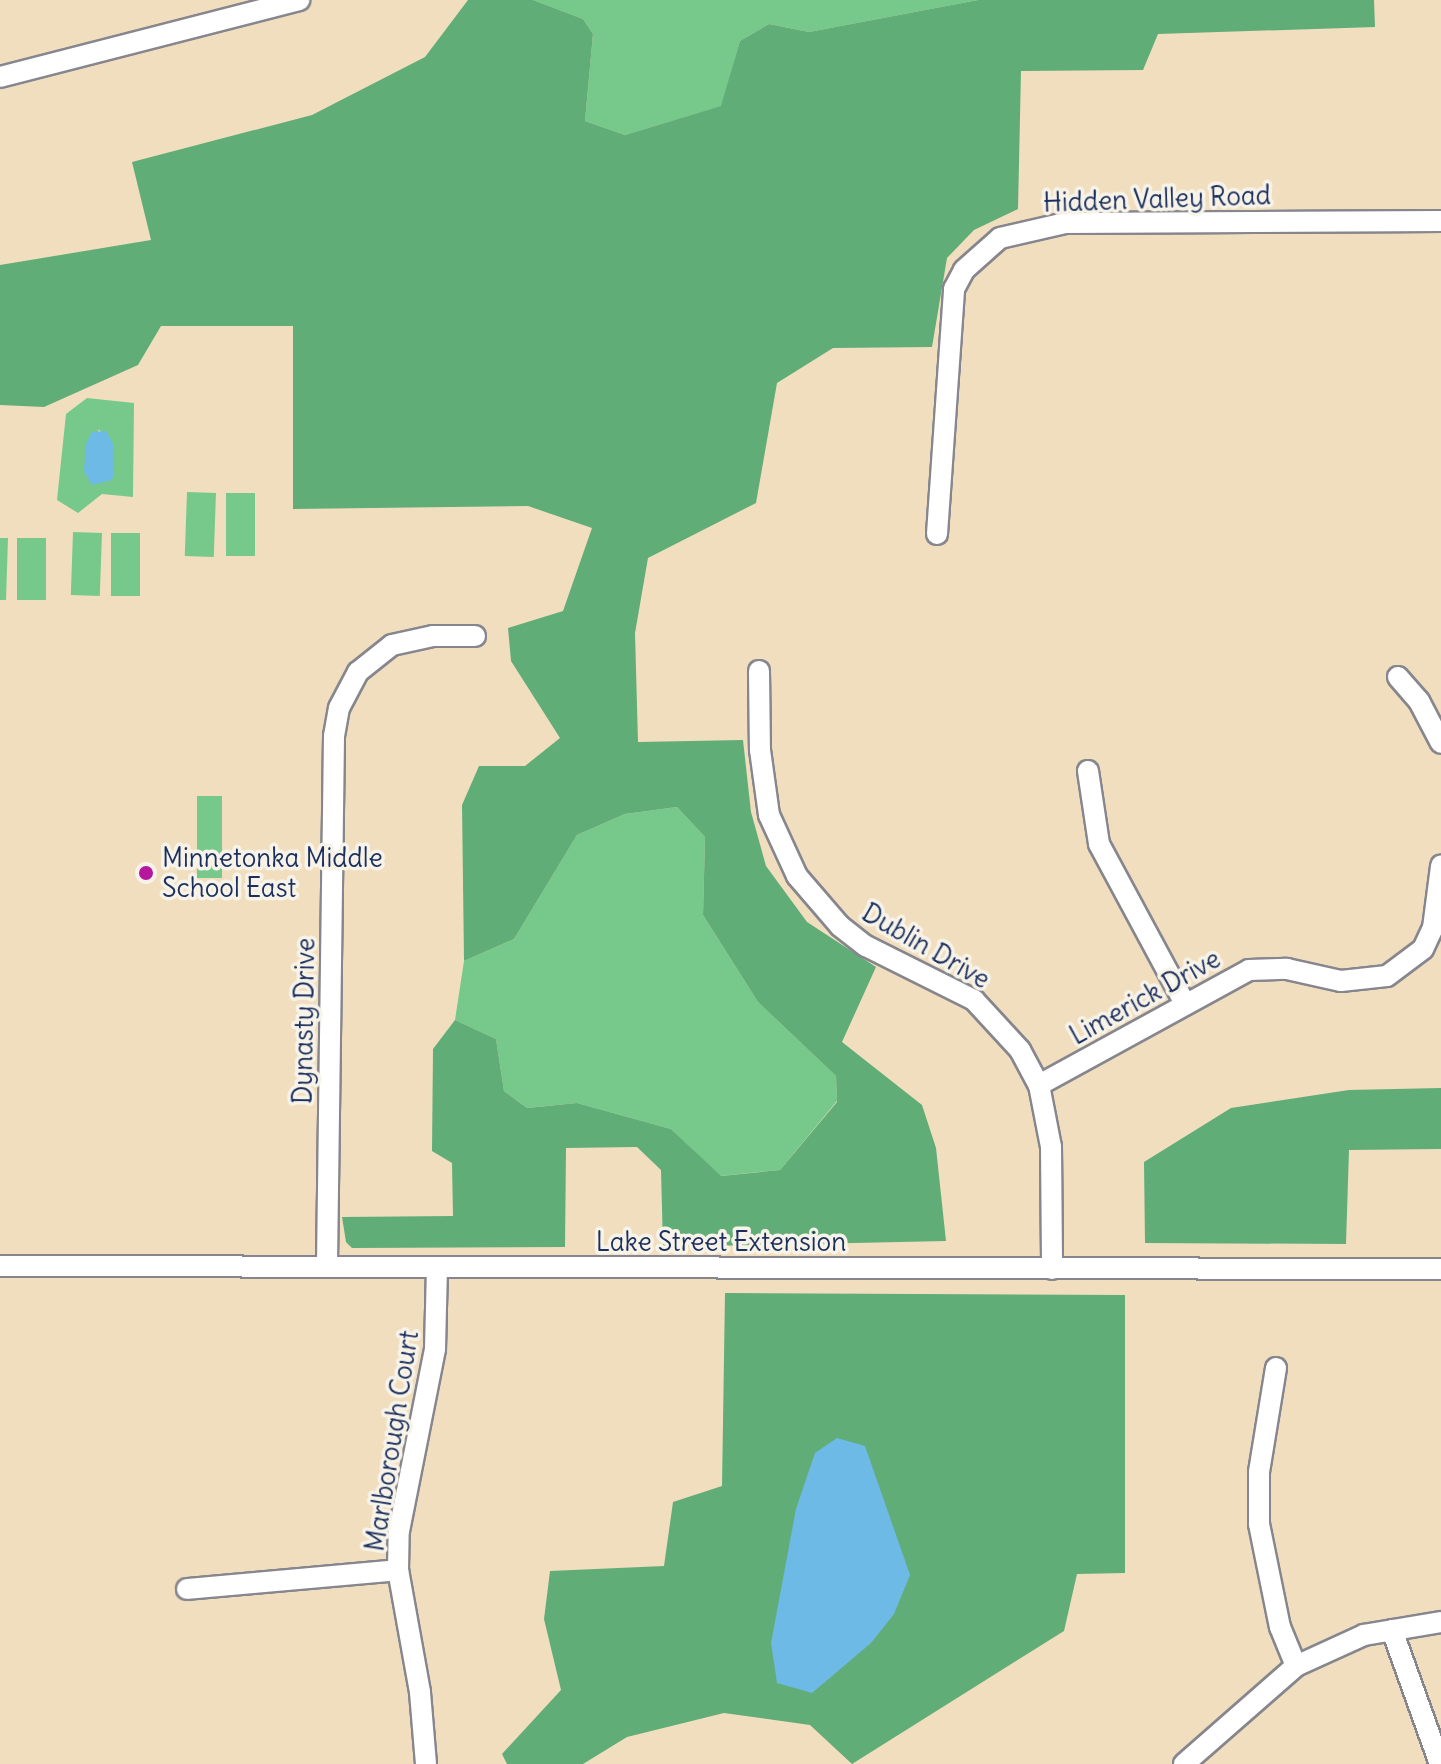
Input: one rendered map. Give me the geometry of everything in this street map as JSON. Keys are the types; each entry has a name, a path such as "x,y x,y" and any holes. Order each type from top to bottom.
{"street":[{"path":"0,77 250,17 299,0"},
{"name":"Hidden Valley Road","path":"937,534 954,289 964,270 1000,238 1065,223 1441,221"},
{"name":"Dynasty Drive","path":"327,1264 334,736 339,708 358,672 392,645 433,636 475,636"},
{"name":"Dublin Drive","path":"759,671 763,783 769,815 797,876 840,926 866,946 974,1000 1020,1050 1039,1085 1051,1147 1052,1269"},
{"path":"1398,677 1419,701 1441,743"},
{"path":"1088,771 1099,844 1185,1004"},
{"name":"Limerick Drive","path":"1039,1085 1249,970 1268,967 1341,981 1387,976 1423,949 1433,928 1441,866"},
{"name":"Lake Street Extension","path":"0,1266 327,1264 437,1268 1441,1269"},
{"name":"Marlborough Court","path":"426,1764 420,1692 398,1570 405,1489 435,1349 437,1268"},
{"path":"1276,1368 1260,1459 1259,1524 1280,1627 1296,1666"},
{"path":"187,1589 398,1570"},
{"path":"1184,1764 1296,1666 1364,1635 1441,1622"},
{"path":"1392,1630 1440,1764"}],"green space":[{"path":"468,0 533,0 583,19 593,34 585,121 625,135 721,106 740,41 769,24 809,32 978,0 1374,0 1375,27 1158,34 1143,70 1021,71 1018,209 974,230 947,258 932,347 833,348 777,383 756,503 648,558 635,633 638,742 743,740 751,812 766,866 807,922 876,967 842,1042 922,1105 936,1148 946,1241 663,1247 661,1170 637,1147 566,1148 565,1247 352,1248 346,1242 342,1217 453,1216 452,1163 432,1151 433,1049 455,1020 496,1039 504,1091 527,1108 577,1103 671,1129 721,1176 780,1170 837,1102 836,1076 758,1002 703,915 705,837 677,807 625,814 577,835 514,939 464,961 462,805 479,766 525,766 560,738 511,661 508,628 563,611 592,528 528,506 293,509 293,326 161,326 138,365 44,407 0,405 0,265 151,240 132,162 312,115 425,57"},
{"path":"533,0 978,0 809,32 769,24 740,41 722,106 625,135 585,121 593,34 583,19"},
{"path":"87,398 134,403 133,497 102,494 78,513 57,500 66,414","holes":["98,429 114,445 112,480"]},
{"path":"187,492 216,493 214,557 185,556"},
{"path":"226,493 255,493 255,556 226,556"},
{"path":"73,532 102,533 100,596 71,595"},
{"path":"111,533 140,533 140,596 111,596"},
{"path":"0,538 8,538 6,600 0,600"},
{"path":"17,538 46,538 46,600 17,600"},
{"path":"197,796 222,796 222,878 197,878"},
{"path":"677,807 705,837 703,915 758,1002 836,1076 837,1101 780,1170 720,1176 671,1129 577,1103 527,1108 504,1091 496,1039 455,1020 464,961 514,939 577,835 625,814"},
{"path":"1441,1088 1441,1149 1349,1150 1346,1244 1145,1243 1144,1162 1231,1108 1349,1090"},
{"path":"725,1293 1125,1295 1125,1573 1077,1574 1064,1631 852,1764 810,1725 724,1713 627,1737 583,1764 507,1764 502,1754 561,1690 544,1619 550,1571 664,1566 673,1502 722,1486"}],"water":[{"path":"106,431 114,445 112,480 92,485 84,471 86,444 92,432"},
{"path":"837,1438 865,1446 910,1575 894,1614 871,1643 812,1693 777,1683 771,1643 796,1509 815,1453"}],"place":[{"name":"Minnetonka Middle School East","path":"146,873"}]}
